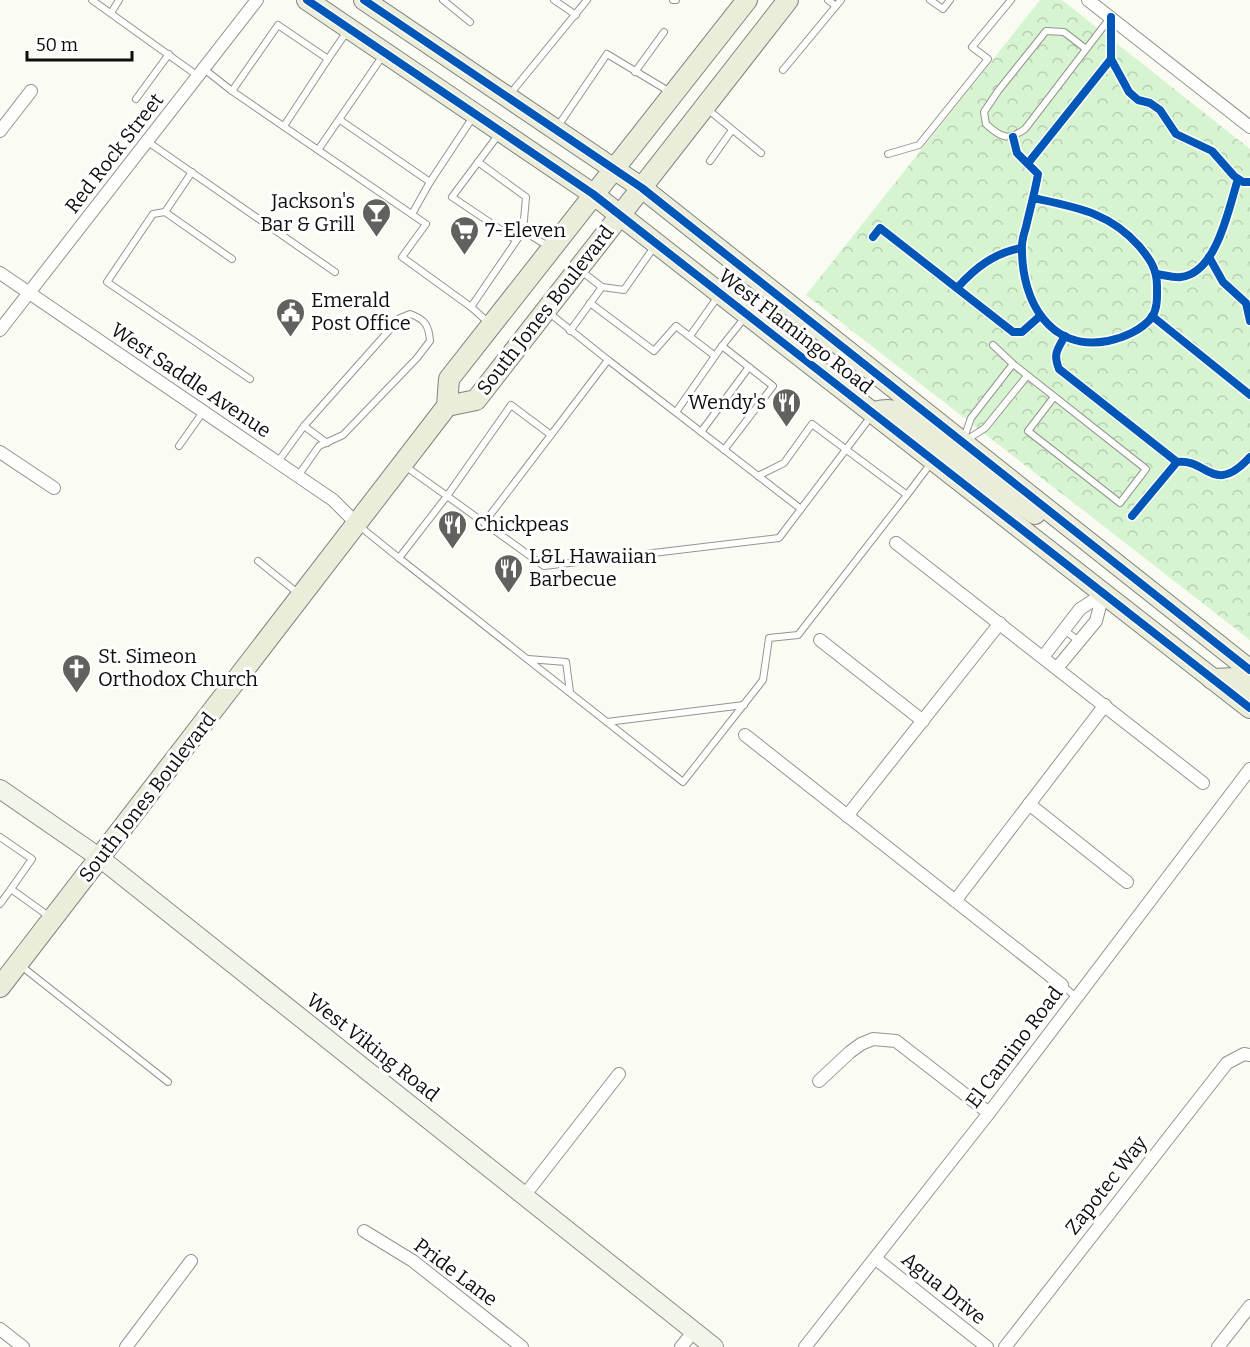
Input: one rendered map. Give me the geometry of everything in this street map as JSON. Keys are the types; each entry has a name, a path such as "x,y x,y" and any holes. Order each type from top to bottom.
{"main road":[{"name":"West Flamingo Road","path":"308,0 593,194 1250,708"},
{"name":"West Flamingo Road","path":"364,0 642,188 1250,670"},
{"name":"South Jones Boulevard","path":"0,987 447,406 449,379 747,0"},
{"name":"South Jones Boulevard","path":"447,406 476,400 788,0"},
{"path":"874,412 894,411 943,446 952,449 962,443"},
{"path":"933,459 948,457 962,460 1024,508 1041,517 1054,515"},
{"path":"1212,679 1237,678 1250,688"}],"street":[{"name":"Red Rock Street","path":"0,330 257,0"},
{"path":"1088,0 1250,127"},
{"path":"0,131 31,91"},
{"name":"West Saddle Avenue","path":"0,273 333,500 357,524"},
{"path":"0,452 54,488"},
{"path":"896,543 1203,783"},
{"path":"1043,657 1080,609 1103,594"},
{"path":"1057,668 1096,621 1103,594"},
{"path":"848,816 1000,623"},
{"path":"820,640 922,721"},
{"path":"955,901 1105,705"},
{"path":"745,735 1062,985"},
{"name":"El Camino Road","path":"805,1347 989,1113 1250,769"},
{"name":"West Viking Road","path":"0,789 100,858 714,1347"},
{"path":"1029,804 1128,882"},
{"path":"819,1081 861,1044 873,1039 896,1041 989,1113"},
{"name":"Zapotec Way","path":"1005,1347 1227,1063 1247,1054"},
{"path":"524,1196 619,1074"},
{"name":"Pride Lane","path":"364,1231 413,1261 522,1347"},
{"name":"Agua Drive","path":"876,1259 987,1347"},
{"path":"126,1347 191,1261"},
{"path":"1218,1347 1250,1306"},
{"path":"0,1329 23,1347"},
{"path":"681,1347 694,1331"}],"lane":[{"path":"92,0 169,54 232,91 426,224 402,257 491,324"},
{"path":"111,13 120,0"},
{"path":"443,0 470,22"},
{"path":"554,0 576,15"},
{"path":"508,97 587,0"},
{"path":"828,0 836,6"},
{"path":"783,70 841,0"},
{"path":"930,0 943,9 950,0"},
{"path":"888,154 919,145 981,68 988,59 972,47 1011,0"},
{"path":"1086,49 1064,32 1046,31 984,112 986,124 1002,136 1013,137 1025,129 1111,18"},
{"path":"232,91 278,26 328,59"},
{"path":"284,126 350,28"},
{"path":"635,72 664,32"},
{"path":"318,150 385,52"},
{"path":"136,99 169,54"},
{"path":"556,129 607,54 673,93"},
{"path":"705,107 761,153"},
{"path":"412,214 430,182 475,114"},
{"path":"340,120 430,182"},
{"path":"710,161 732,130"},
{"path":"501,132 452,197 516,240"},
{"path":"148,142 335,272"},
{"path":"471,307 523,231 526,197 478,162"},
{"path":"165,212 192,172"},
{"path":"232,259 165,212 153,214 107,282 250,379"},
{"path":"523,231 551,248"},
{"path":"579,268 602,287 624,290 656,243"},
{"path":"570,331 602,287"},
{"path":"690,336 720,294"},
{"path":"590,303 654,351 676,326 715,356"},
{"path":"546,310 801,509"},
{"path":"277,463 304,426 400,318 410,314 421,318 429,328 430,341 417,358 343,435 319,446 298,476"},
{"path":"676,412 722,346 747,315"},
{"path":"993,345 1027,376 1054,397 1146,469 1120,503 1028,431 1054,397"},
{"path":"722,346 773,386 724,450"},
{"path":"484,523 608,360"},
{"path":"962,443 971,417 1013,364"},
{"path":"701,432 749,367"},
{"path":"962,443 985,428 1027,376"},
{"path":"399,558 447,496 511,405 551,435"},
{"path":"179,446 203,412"},
{"path":"403,464 544,566 779,538 874,412"},
{"path":"758,476 784,462 812,424 907,495"},
{"path":"304,426 327,443"},
{"path":"357,524 683,782 763,680 769,638 798,635 933,459"},
{"path":"258,561 302,596"},
{"path":"1064,630 1079,641"},
{"path":"528,659 566,662 570,692"},
{"path":"607,722 744,705"},
{"path":"0,837 32,859 0,904"},
{"path":"11,889 53,919"},
{"path":"18,964 168,1082"},
{"path":"1062,985 1076,997"}],"green space":[{"path":"1040,0 1062,0 1250,149 1250,640 806,295"}],"cycle path":[{"path":"307,0 593,194 1250,708"},
{"path":"364,0 642,188 1250,670"},
{"path":"1029,162 1111,59 1111,17"},
{"path":"1111,59 1129,92 1138,100 1150,103 1160,110 1176,134 1212,151 1234,176 1243,182 1250,182"},
{"path":"1013,137 1017,153 1038,174 1022,247 1027,287 1043,319 1070,339 1088,342 1120,338 1138,330 1148,322 1156,306 1157,280 1152,264 1139,246 1116,225 1103,218 1077,208 1033,198"},
{"path":"1157,274 1181,277 1193,273 1204,264 1220,237 1238,179"},
{"path":"873,237 880,228 1013,332 1022,332 1040,316"},
{"path":"957,288 986,262 1011,250 1021,248"},
{"path":"1209,257 1223,282 1246,303 1250,321"},
{"path":"1152,316 1250,395"},
{"path":"1065,336 1057,352 1056,359 1059,369 1177,462"},
{"path":"1132,516 1177,462 1187,462 1219,475 1238,469 1250,457"}],"place":[{"name":"Jackson's Bar & Grill","path":"376,238"},
{"name":"7-Eleven","path":"464,256"},
{"name":"Emerald Post Office","path":"290,338"},
{"name":"Wendy's","path":"787,428"},
{"name":"Chickpeas","path":"453,550"},
{"name":"L&L Hawaiian Barbecue","path":"508,594"},
{"name":"St. Simeon Orthodox Church","path":"77,694"}]}
